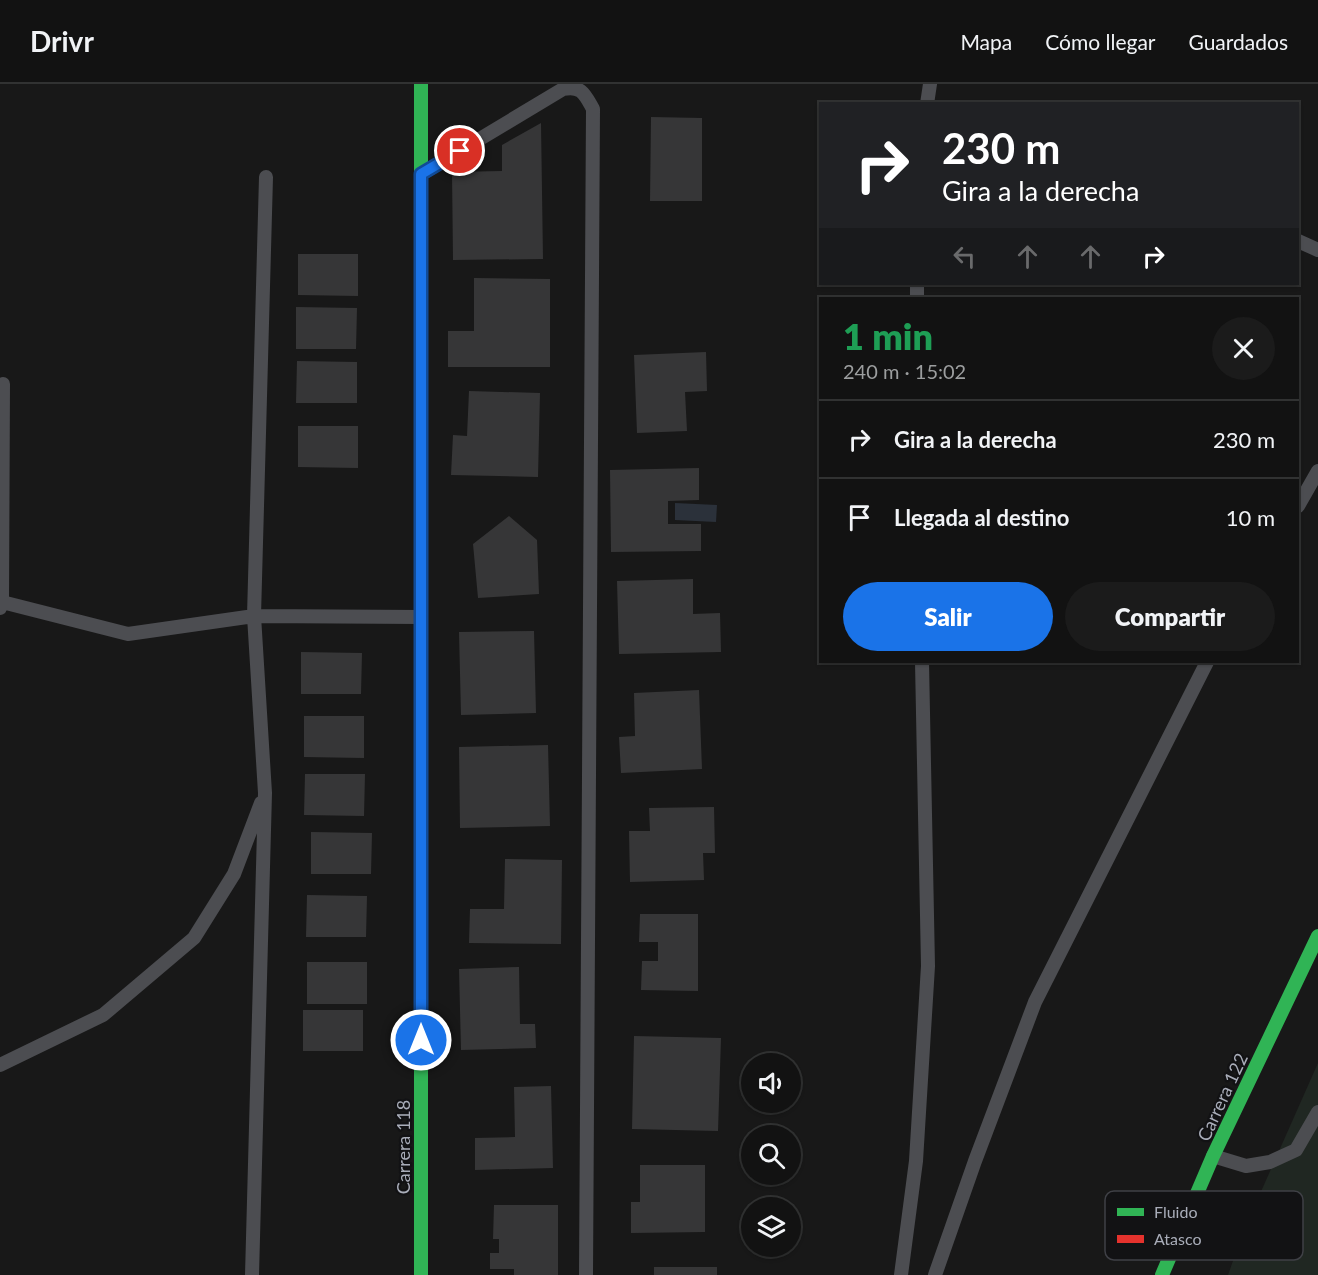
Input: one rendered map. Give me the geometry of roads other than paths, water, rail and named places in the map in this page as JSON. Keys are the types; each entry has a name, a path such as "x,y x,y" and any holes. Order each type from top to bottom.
{"street":[{"name":"Carrera 118","path":"421,84 421,1275"},
{"name":"Carrera 122","path":"1198,1191 1318,936"},
{"name":"Carrera 122","path":"1162,1275 1168,1260"}],"lane":[{"path":"927,102 930,84"},
{"path":"421,174 563,89 572,87 583,92 593,109 586,1275"},
{"path":"252,1275 265,793 254,616 266,177"},
{"path":"1299,241 1318,250"},
{"path":"3,384 1,605 128,634 254,616 421,617"},
{"path":"1299,504 1318,471"},
{"path":"901,1275 916,1161 928,966 921,663"},
{"path":"935,1275 1035,1002 1206,663"},
{"path":"0,1065 104,1015 194,938 234,874 265,793"},
{"path":"1213,1156 1246,1166 1270,1162 1296,1150 1318,1112"}]}
